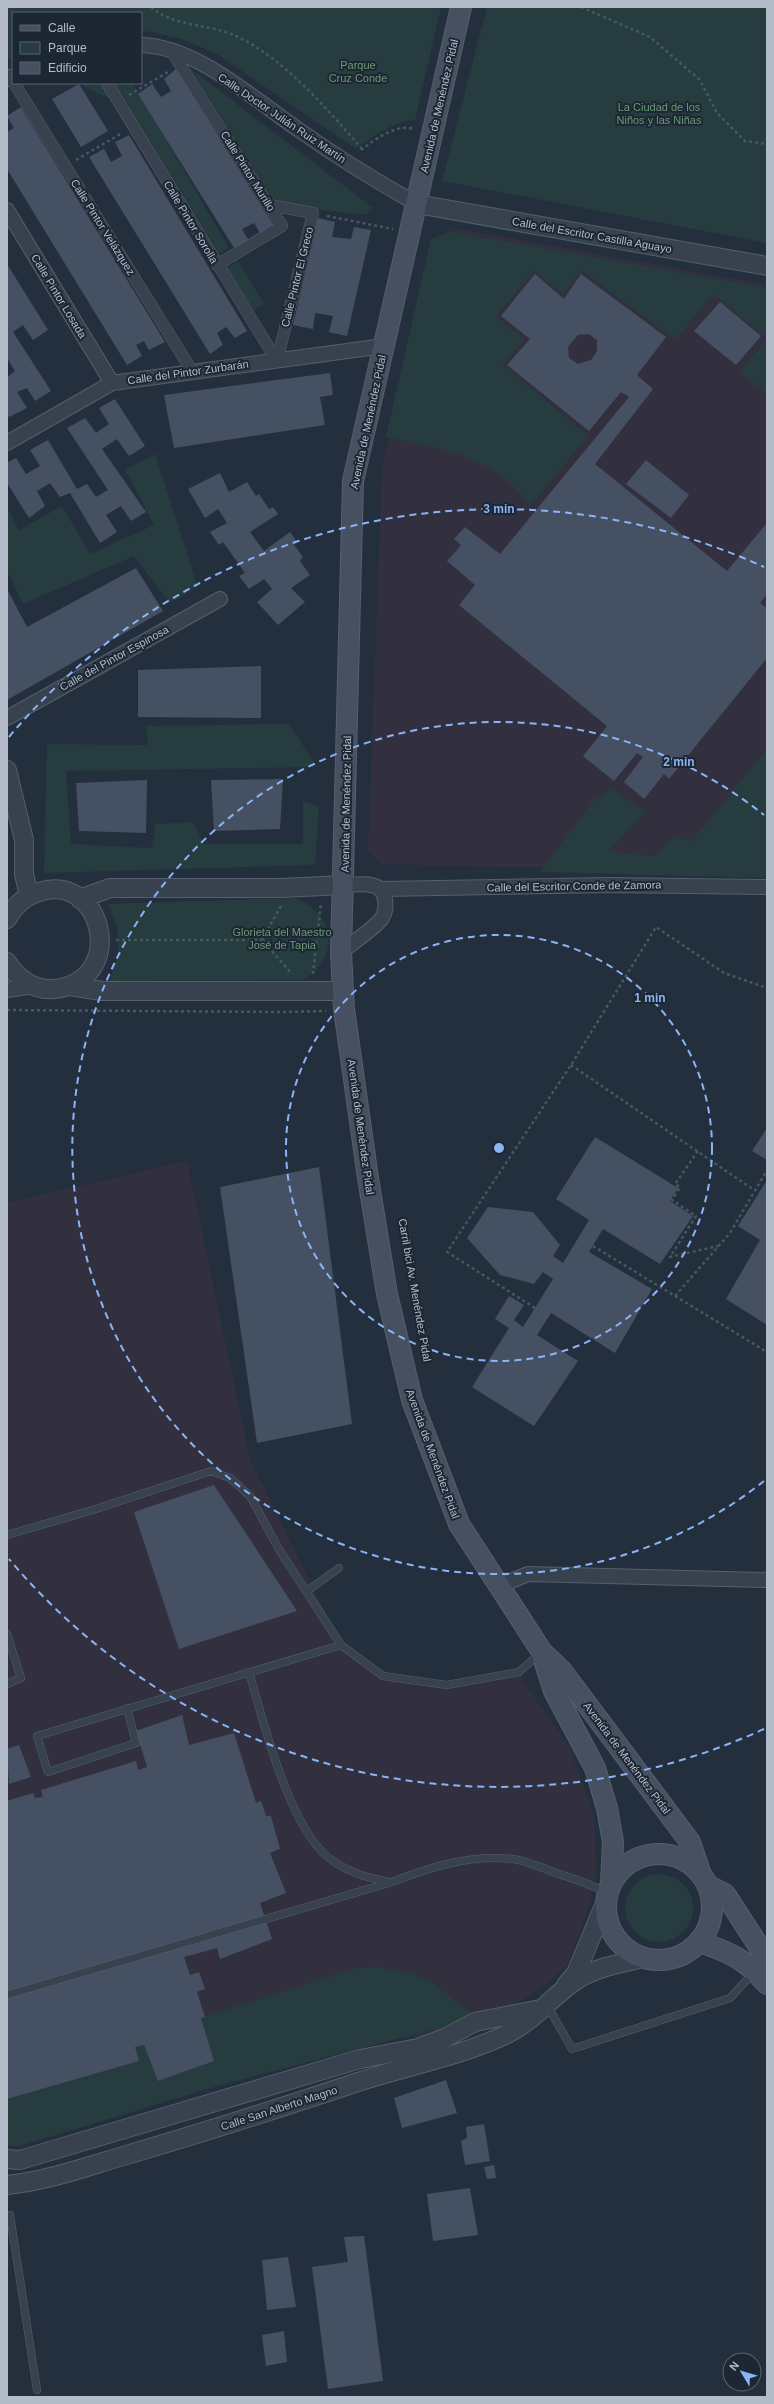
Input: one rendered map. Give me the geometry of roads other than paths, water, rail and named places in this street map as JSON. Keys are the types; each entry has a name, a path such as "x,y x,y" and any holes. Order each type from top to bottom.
{"main road":[{"name":"Avenida de Menéndez Pidal","path":"461,7 427,150 411,233 353,481 344,885 341,952 343,1000 387,1294 412,1400 459,1524 542,1652 562,1671 690,1842 704,1879"},
{"name":"Avenida de Menéndez Pidal","path":"542,1652 554,1691 595,1768 607,1808 613,1842 608,1892"},
{"path":"704,1879 713,1901 712,1916 708,1930 700,1942 688,1953 674,1959 658,1961 642,1958 626,1950 614,1936 607,1919 608,1892 621,1869 636,1859 652,1854 670,1854 686,1861 704,1879 724,1894 763,1971"},
{"path":"700,1942 732,1953 763,1971"}],"street":[{"name":"Calle Doctor Julián Ruiz Martín","path":"142,45 172,52 203,64 365,175 417,204"},
{"name":"Calle Pintor Murillo","path":"172,52 282,226 217,265"},
{"name":"Calle Pintor Velázquez","path":"15,84 192,371"},
{"name":"Calle Pintor Sorolla","path":"108,84 277,361"},
{"name":"Calle del Escritor Castilla Aguayo","path":"417,204 767,266"},
{"name":"Calle Pintor El Greco","path":"270,205 313,213 277,361"},
{"name":"Calle Pintor Losada","path":"7,210 112,383"},
{"name":"Calle del Pintor Zurbarán","path":"7,443 112,383 384,346"},
{"name":"Calle del Pintor Espinosa","path":"7,718 220,599"},
{"path":"7,770 24,840 24,874 29,896"},
{"path":"80,899 110,888 282,888 344,885"},
{"name":"Calle del Escritor Conde de Zamora","path":"344,885 374,885 380,889 610,885 767,887"},
{"path":"341,952 381,919 385,904 385,895 380,889"},
{"path":"7,919 19,902 29,896 44,891 54,890 65,892 80,899 96,918 101,940 96,961 90,971 70,986"},
{"path":"7,962 14,973 34,986"},
{"path":"7,990 34,986 51,989 70,986 102,991 304,991 343,1000"},
{"path":"499,1586 528,1574 767,1580"},
{"name":"Calle San Alberto Magno","path":"7,2185 42,2180 228,2126 393,2071 478,2046 521,2027 537,2016 576,1973 608,1892"},
{"name":"Calle San Alberto Magno","path":"7,2159 20,2160 360,2059 418,2048 445,2038 475,2022 549,2002 578,1979 599,1968 642,1958"}],"lane":[{"path":"7,1535 96,1509 211,1471 230,1478 250,1496 280,1551 341,1645 383,1676 447,1685 519,1672 542,1652"},
{"path":"307,1591 339,1568"},
{"path":"7,1634 21,1678 7,1684"},
{"path":"127,1708 136,1743 48,1772 37,1736 127,1708 341,1645"},
{"path":"249,1672 270,1749 297,1815 308,1835 332,1861 361,1876 392,1882"},
{"path":"7,1995 392,1882 427,1868 456,1861 494,1858 514,1859 608,1892"},
{"path":"549,2002 572,2049 730,1998 763,1971"},
{"path":"10,2215 37,2390"}],"park label":[{"name":"Parque Cruz Conde","path":"358,71"},
{"name":"La Ciudad de los Niños y las Niñas","path":"659,113"},
{"name":"Glorieta del Maestro José de Tapia","path":"282,938"}]}
